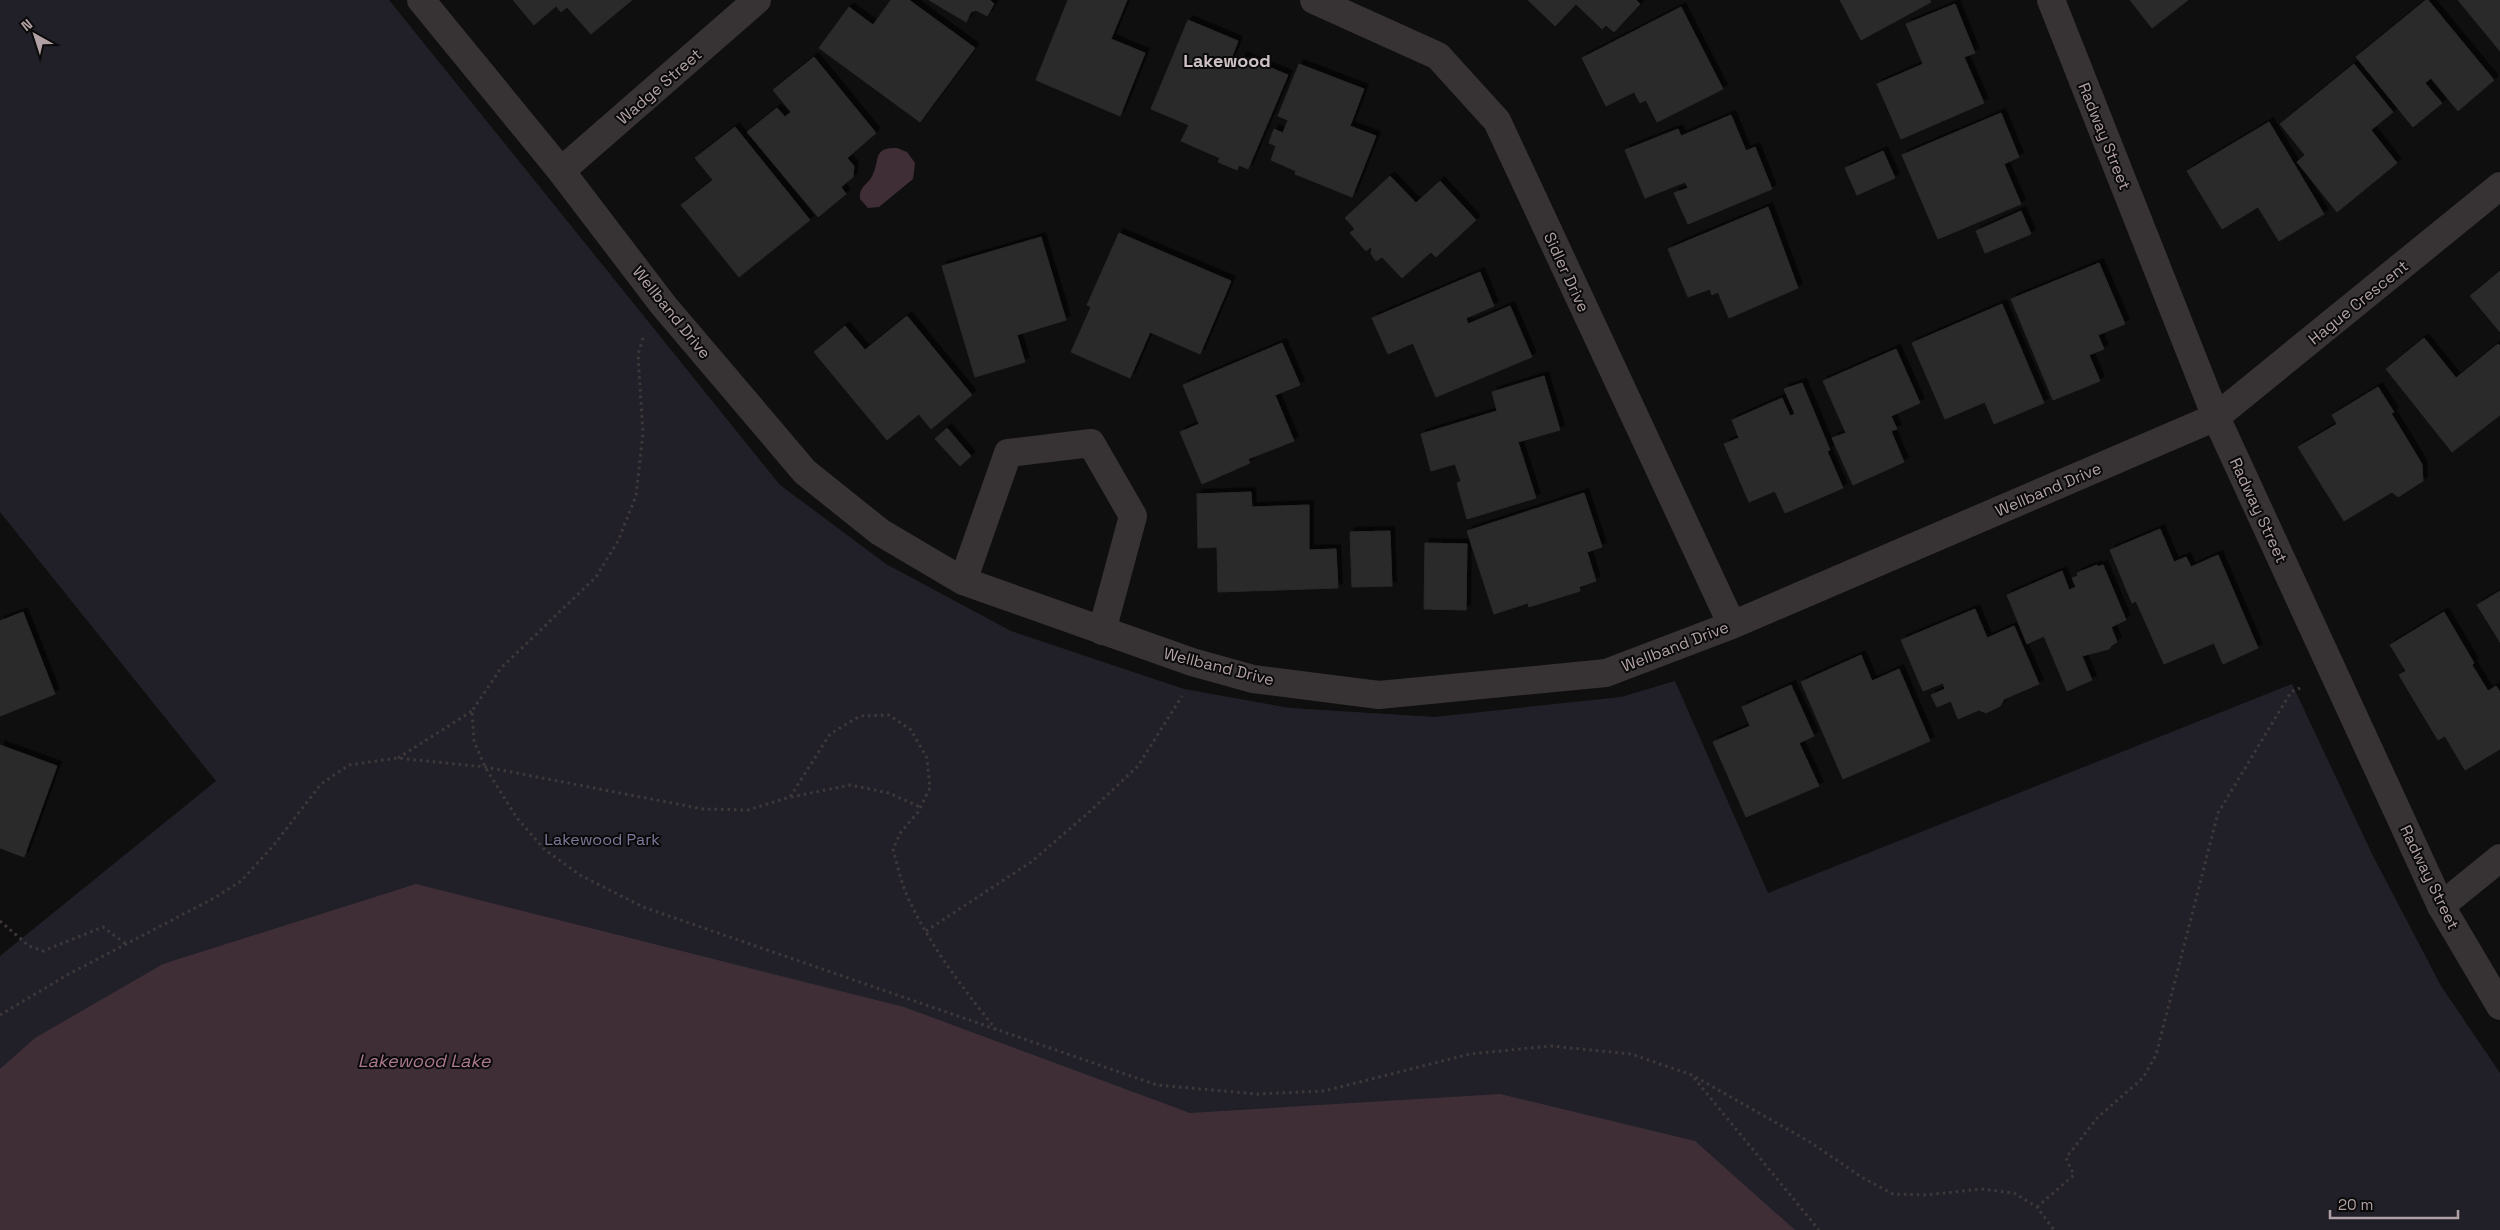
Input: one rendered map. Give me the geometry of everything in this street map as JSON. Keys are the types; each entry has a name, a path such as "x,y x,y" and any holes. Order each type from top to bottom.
{"street":[{"name":"Wellband Drive","path":"421,0 561,171 664,306 805,472 880,532 962,581 1192,662 1253,678 1379,695 1606,673 1732,625 2216,417"},
{"name":"Wadge Street","path":"561,171 757,0"},
{"name":"Sidler Drive","path":"1314,0 1438,56 1497,121 1732,625"},
{"name":"Radway Street","path":"2051,0 2216,417 2441,906 2500,1006"},
{"name":"Hague Crescent","path":"2216,417 2500,186"},
{"path":"962,581 1008,453 1091,443 1133,516 1102,631"},
{"path":"2441,906 2500,858"}],"path":[{"path":"397,758 472,711 501,668 596,577 618,541 636,496 643,433 638,355 647,323 664,306"},
{"path":"926,931 1031,862 1138,766 1181,700 1192,662"},
{"path":"2037,1207 2074,1176 2066,1158 2098,1118 2143,1078 2156,1055 2218,814 2291,692 2334,674"},
{"path":"472,711 474,741 496,788 517,818 544,849 580,875 643,907 1157,1085 1257,1094 1324,1091 1470,1054 1551,1046 1630,1054 1692,1075 1810,1142 1863,1178 1893,1194 1926,1195 1981,1189 2014,1193 2037,1207 2054,1230"},
{"path":"790,797 830,734 860,716 889,715 911,730 927,758 930,788 920,807 900,832 892,849 906,892 926,931 959,983 997,1031"},
{"path":"0,1015 126,944 216,898 241,880 273,846 320,784 350,765 397,758 485,767 703,809 748,810 790,797 850,785 889,792 920,807"},
{"path":"0,921 29,946 43,951 103,928 126,944"},
{"path":"1692,1075 1819,1230"}],"green space":[{"name":"Lakewood Park","path":"0,0 389,0 780,485 886,564 1011,631 1184,689 1290,708 1434,717 1621,697 1675,681 1768,893 2292,684 2373,856 2441,986 2500,1073 2500,1230 0,1230 0,956 216,781 0,512"}],"water":[{"path":"889,148 897,148 907,152 915,163 913,179 879,207 868,208 860,199 861,191 871,178 881,152"},
{"name":"Lakewood Lake","path":"416,884 904,1007 1190,1113 1500,1094 1695,1141 1795,1230 0,1230 0,1069 35,1038 163,964"}],"building":[{"path":"513,0 632,0 591,34 567,7 561,12 556,6 534,25"},
{"path":"891,0 909,0 975,48 920,122 819,48 849,7 873,25"},
{"path":"929,0 990,0 994,4 987,16 976,10 971,12 966,22"},
{"path":"1068,0 1127,0 1111,39 1145,53 1120,116 1036,80"},
{"path":"1528,0 1636,0 1640,4 1614,32 1606,25 1602,29 1576,4 1555,26"},
{"path":"1840,0 1930,0 1931,2 1861,40"},
{"path":"2130,0 2188,0 2152,28"},
{"path":"2428,0 2494,80 2458,111 2431,78 2425,83 2442,103 2413,127 2356,57"},
{"path":"2458,0 2500,0 2500,51"},
{"path":"1955,4 1975,53 1964,57 1984,103 1901,139 1877,84 1923,64 1906,24"},
{"path":"1681,7 1723,89 1657,122 1646,100 1640,103 1634,92 1606,106 1582,58"},
{"path":"1188,20 1238,41 1229,64 1237,68 1242,56 1288,75 1248,169 1239,165 1237,170 1218,162 1220,158 1181,141 1189,125 1151,109"},
{"path":"814,57 876,133 847,158 854,166 853,177 841,187 846,194 818,217 747,132 777,108 785,117 791,112 773,90"},
{"path":"1299,64 1364,89 1350,126 1376,136 1352,197 1295,174 1296,171 1271,160 1276,146 1269,143 1274,129 1283,133 1288,120 1278,116"},
{"path":"2354,64 2393,112 2371,130 2397,163 2337,212 2297,162 2305,155 2280,124"},
{"path":"2001,113 2019,157 2004,164 2021,204 1938,239 1902,155"},
{"path":"1731,115 1746,151 1755,147 1772,189 1688,224 1674,193 1688,188 1685,182 1645,198 1625,150 1678,129 1681,136"},
{"path":"2269,122 2324,214 2279,241 2258,207 2222,229 2187,171"},
{"path":"735,127 810,220 739,277 681,205 713,180 695,158"},
{"path":"1883,151 1895,178 1857,195 1845,168"},
{"path":"1390,176 1416,203 1440,181 1476,220 1436,257 1431,252 1402,278 1382,257 1376,261 1371,254 1372,246 1366,251 1350,233 1355,229 1345,218"},
{"path":"1768,207 1798,288 1729,318 1718,292 1712,295 1710,289 1688,297 1668,249"},
{"path":"2021,211 2031,234 1985,253 1976,231"},
{"path":"1119,233 1231,281 1200,354 1150,332 1130,378 1071,352 1091,307 1087,305"},
{"path":"1041,237 1066,320 1017,335 1025,362 975,377 942,266"},
{"path":"2099,263 2125,324 2098,335 2104,349 2089,355 2100,381 2053,400 2011,299"},
{"path":"2500,271 2500,332 2470,296"},
{"path":"1480,272 1494,306 1466,318 1468,324 1510,306 1532,357 1436,397 1413,343 1388,354 1372,318"},
{"path":"2002,304 2044,403 1994,424 1985,402 1945,419 1912,343"},
{"path":"907,316 972,395 931,429 919,414 887,440 814,352 845,326 865,350"},
{"path":"2424,338 2456,378 2498,344 2500,346 2500,415 2452,452 2386,369"},
{"path":"1282,343 1300,385 1275,395 1294,441 1248,459 1250,463 1202,484 1180,432 1199,424 1183,385"},
{"path":"1896,349 1920,403 1891,416 1897,429 1891,431 1904,462 1853,485 1832,438 1846,433 1823,381"},
{"path":"1544,376 1560,430 1518,442 1536,498 1467,519 1457,483 1461,481 1455,464 1431,471 1421,434 1497,411 1492,392"},
{"path":"1802,383 1830,450 1827,451 1843,488 1785,513 1775,491 1749,502 1724,444 1739,438 1732,420 1782,398 1790,416 1795,414 1784,389"},
{"path":"2378,387 2394,412 2391,413 2422,464 2423,481 2398,497 2392,492 2344,521 2298,447 2337,424 2332,415"},
{"path":"947,428 971,456 960,466 935,439"},
{"path":"1251,492 1252,507 1309,505 1309,550 1336,549 1338,588 1218,592 1217,547 1198,548 1197,494"},
{"path":"1584,493 1602,547 1587,552 1596,581 1579,587 1580,591 1529,607 1528,603 1494,614 1467,531"},
{"path":"2160,529 2174,562 2186,557 2191,567 2218,555 2258,648 2223,664 2214,643 2164,664 2136,601 2132,603 2110,550"},
{"path":"1390,531 1392,586 1352,587 1350,532"},
{"path":"1425,543 1467,544 1466,610 1424,609"},
{"path":"2097,565 2098,567 2103,565 2126,620 2111,627 2117,642 2109,649 2082,656 2092,680 2067,691 2044,636 2027,644 2007,595 2062,571 2069,590 2076,587 2072,578 2078,576 2077,573"},
{"path":"2500,591 2500,642 2477,605"},
{"path":"1975,609 1987,638 2014,626 2039,684 2004,699 2000,706 1986,713 1979,710 1958,719 1951,701 1937,707 1931,695 1945,689 1943,683 1923,691 1901,640"},
{"path":"23,612 55,694 0,716 0,621"},
{"path":"2444,612 2488,691 2496,686 2500,692 2500,749 2465,770 2445,736 2438,740 2399,675 2406,671 2390,645"},
{"path":"1861,655 1872,681 1899,669 1930,741 1843,779 1801,682"},
{"path":"1791,685 1814,736 1799,743 1819,786 1746,817 1713,742 1750,726 1742,707"},
{"path":"0,745 57,766 24,857 0,848"}],"district":[{"name":"Lakewood","path":"1227,61"}]}
